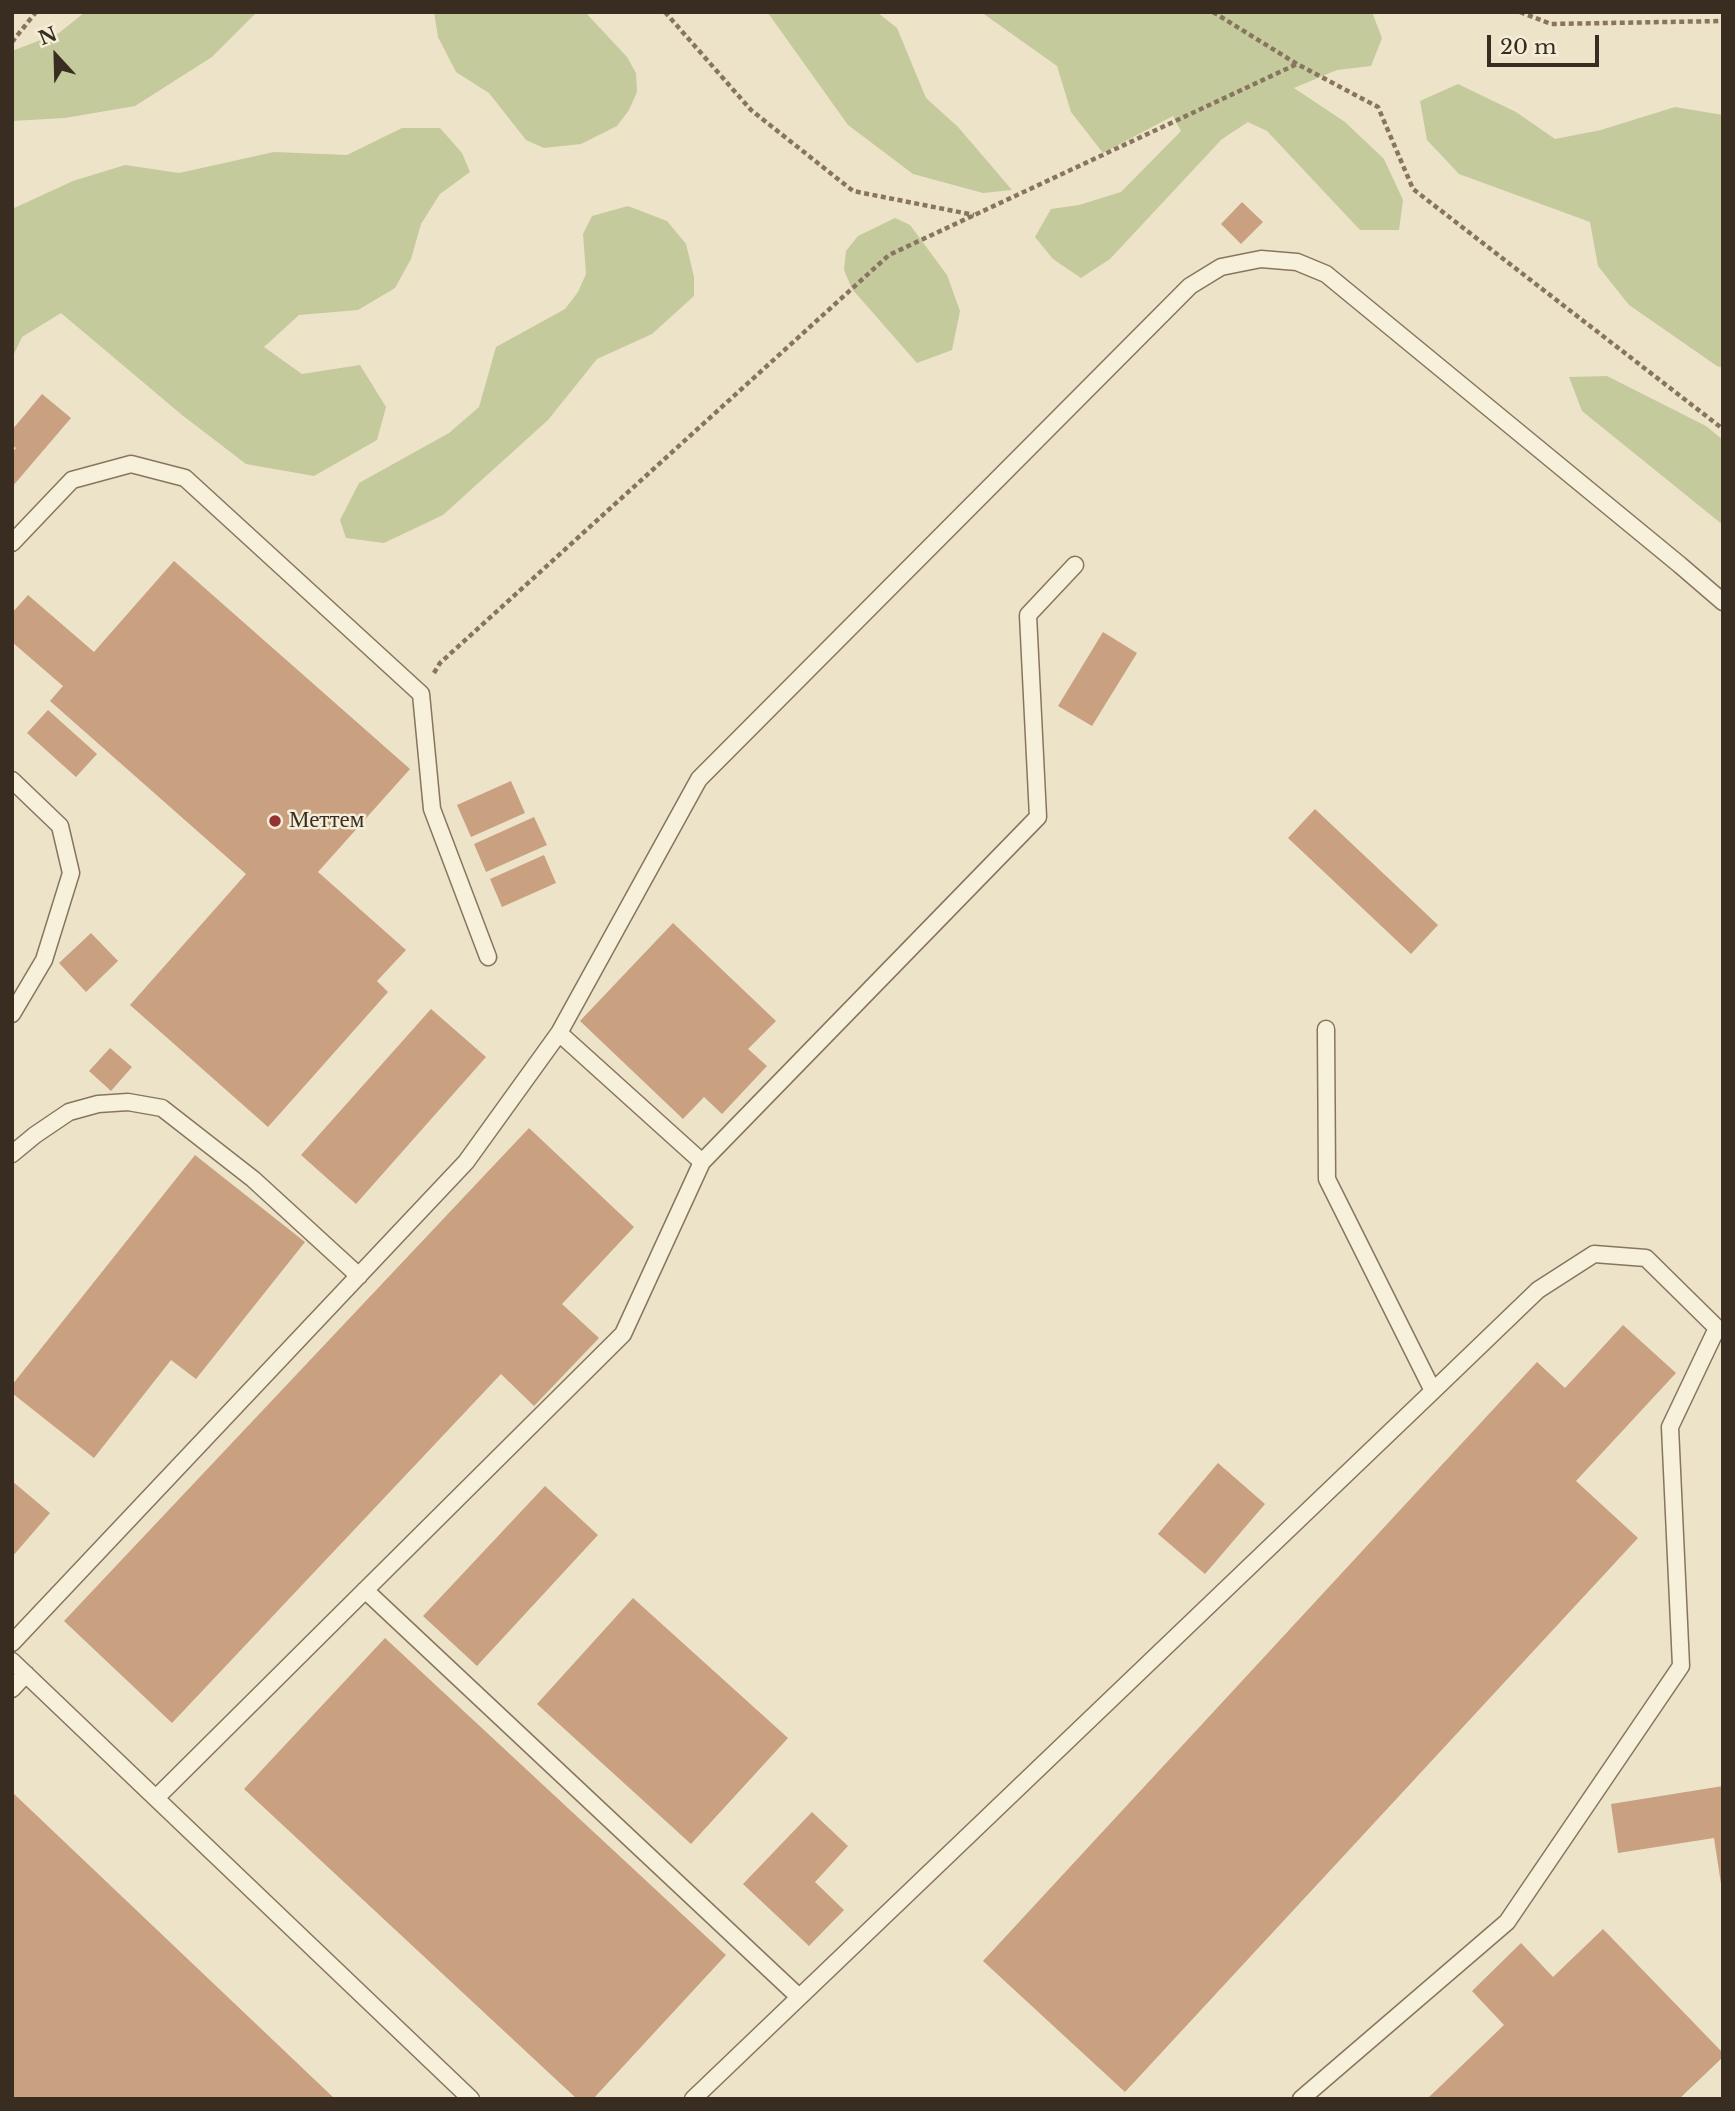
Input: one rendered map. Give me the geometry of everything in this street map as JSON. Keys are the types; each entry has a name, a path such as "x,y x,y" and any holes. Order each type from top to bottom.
{"lane":[{"path":"12,1643 467,1162 559,1033 699,779 1190,286 1221,267 1261,258 1297,262 1326,274 1723,602"},
{"path":"12,543 72,480 131,464 185,478 421,694 432,808 488,957"},
{"path":"156,1798 623,1335 702,1162 1038,817 1028,615 1075,565"},
{"path":"12,780 60,826 71,873 44,960 12,1014"},
{"path":"1326,1028 1328,1179 1433,1391"},
{"path":"559,1033 702,1162"},
{"path":"12,1154 69,1112 98,1104 128,1102 162,1108 253,1179 359,1276"},
{"path":"693,2099 1538,1290 1594,1254 1646,1258 1717,1328 1670,1427 1681,1666 1507,1922 1300,2099"},
{"path":"365,1590 799,1997"},
{"path":"12,1661 471,2099"},
{"path":"12,1689 26,1674"}],"path":[{"path":"12,42 36,12"},
{"path":"665,12 751,110 853,191 976,216"},
{"path":"1213,12 1297,64 1378,107 1413,189 1723,429"},
{"path":"1520,12 1550,24 1723,21"},
{"path":"421,694 440,663 889,255 1297,64"}],"green space":[{"path":"85,12 257,12 212,57 135,106 65,118 12,121 12,51 59,33"},
{"path":"434,12 585,12 627,57 636,73 637,92 629,110 617,126 581,144 544,148 526,140 489,93 456,72 438,37"},
{"path":"765,12 877,12 897,28 926,98 958,127 1012,190 983,193 913,174 848,125"},
{"path":"981,12 1372,12 1382,38 1371,66 1337,70 1294,88 1345,122 1384,159 1403,200 1399,230 1360,230 1267,131 1248,122 1222,139 1110,259 1081,278 1053,259 1035,237 1051,209 1079,205 1121,192 1181,131 1173,116 1103,153 1071,112 1057,66"},
{"path":"1458,84 1516,112 1555,139 1601,130 1675,107 1723,115 1723,368 1629,305 1598,266 1590,222 1459,174 1427,140 1420,101"},
{"path":"402,128 440,128 462,153 470,172 440,194 421,224 411,259 395,288 358,310 299,315 264,347 302,374 360,365 386,407 377,440 314,476 246,464 182,415 61,313 22,337 12,358 12,209 73,181 125,165 179,173 274,152 347,155"},
{"path":"628,206 667,221 686,244 694,277 694,296 652,334 597,359 548,420 443,515 384,543 346,538 340,520 359,483 449,433 479,407 496,347 565,309 578,292 586,274 583,234 592,216"},
{"path":"895,218 910,225 947,275 960,311 952,350 917,363 852,289 844,270 846,251 858,236"},
{"path":"1607,376 1706,426 1723,440 1723,525 1582,411 1569,377"}],"building":[{"path":"1242,202 1263,222 1241,244 1221,224"},
{"path":"42,394 71,418 12,487 12,453 16,448 12,445 12,430"},
{"name":"Меттем","path":"174,561 410,769 318,872 406,950 377,981 388,992 268,1127 130,1005 246,874 50,701 63,686 12,642 12,613 28,595 94,652"},
{"path":"1103,632 1137,653 1092,726 1058,706"},
{"path":"48,710 97,754 76,777 27,733"},
{"path":"511,781 525,813 471,837 457,805"},
{"path":"1315,809 1438,925 1411,954 1288,838"},
{"path":"534,817 547,845 486,872 474,844"},
{"path":"544,855 556,883 502,907 490,879"},
{"path":"673,923 776,1021 748,1049 767,1066 722,1114 704,1097 683,1119 580,1021"},
{"path":"91,933 118,961 86,992 59,963"},
{"path":"431,1009 486,1057 356,1204 301,1155"},
{"path":"110,1048 132,1067 111,1091 89,1071"},
{"path":"529,1128 634,1227 562,1304 599,1338 534,1406 501,1374 172,1723 64,1621"},
{"path":"195,1155 305,1242 196,1379 171,1360 94,1458 12,1393 12,1385"},
{"path":"1623,1325 1676,1373 1576,1481 1638,1538 1125,2092 983,1961 1537,1362 1565,1388"},
{"path":"1218,1463 1265,1504 1205,1574 1158,1534"},
{"path":"12,1481 50,1513 12,1557"},
{"path":"545,1486 598,1535 477,1666 423,1616"},
{"path":"633,1598 788,1738 691,1844 537,1704"},
{"path":"385,1638 726,1955 593,2099 577,2099 244,1789"},
{"path":"1723,1786 1723,1884 1714,1838 1618,1853 1611,1804"},
{"path":"12,1792 335,2099 12,2099"},
{"path":"812,1812 848,1846 815,1882 844,1910 809,1946 743,1884"},
{"path":"1603,1929 1723,2053 1723,2057 1679,2099 1427,2099 1504,2025 1472,1991 1521,1943 1553,1977"}],"place":[{"name":"Меттем","path":"275,821"}]}
